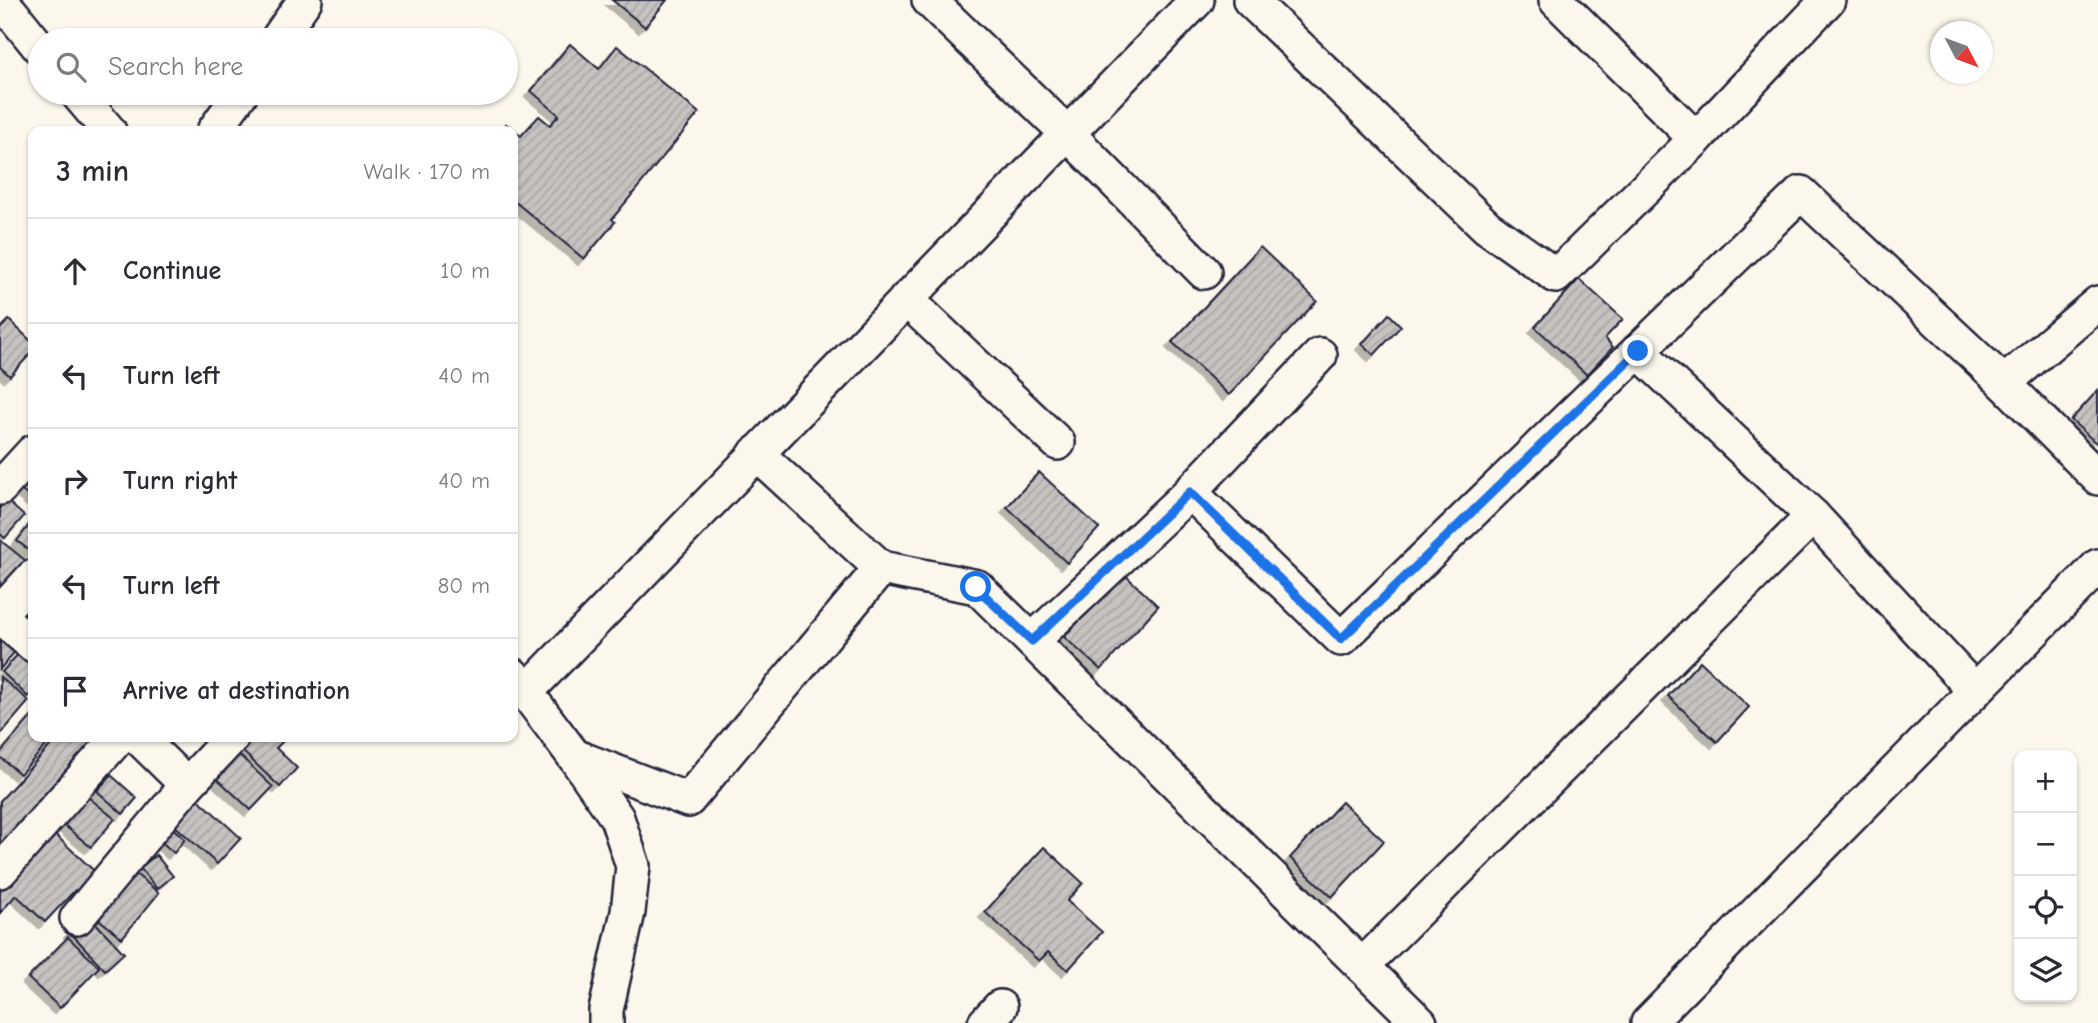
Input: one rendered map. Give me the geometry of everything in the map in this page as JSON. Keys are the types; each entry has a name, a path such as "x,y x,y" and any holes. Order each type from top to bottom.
{"street":[{"path":"285,28 305,0"},
{"path":"929,0 1068,134 1204,272"},
{"path":"607,1023 606,1010 628,912 633,866 617,818 519,684 756,453 1197,0"},
{"path":"1250,0 1487,227 1556,276 1696,139 1828,0"},
{"path":"1556,0 1696,139"},
{"path":"7,9 28,34"},
{"path":"87,105 105,126"},
{"path":"218,126 232,105"},
{"path":"1190,492 1341,639 1801,193 2004,383 2098,478"},
{"path":"906,299 1058,443"},
{"path":"2004,383 2098,303"},
{"path":"1638,351 1813,516 1975,691"},
{"path":"1032,641 1190,492 1320,355"},
{"path":"756,453 880,568 976,587 1420,1023"},
{"path":"0,488 28,457"},
{"path":"1362,966 1813,516"},
{"path":"1648,1023 2098,566"},
{"path":"574,756 688,800 880,568"},
{"path":"28,583 0,615 28,640"},
{"path":"0,872 115,742"},
{"path":"143,742 187,785"},
{"path":"77,918 187,785 227,742"}],"building":[{"path":"612,0 667,0 645,27"},
{"path":"570,44 599,69 617,46 699,113 612,219 615,222 584,259 518,204 518,134 521,136 539,116 550,125 559,115 531,91"},
{"path":"1260,247 1317,301 1229,395 1172,342"},
{"path":"1579,279 1623,319 1605,338 1613,347 1587,375 1535,327"},
{"path":"1389,314 1401,326 1374,355 1362,344"},
{"path":"9,320 28,338 28,356 10,376 0,367 0,329"},
{"path":"2098,390 2098,445 2071,420"},
{"path":"28,471 28,496 16,486"},
{"path":"1039,472 1099,528 1067,563 1007,507"},
{"path":"4,498 24,516 5,538 0,534 0,502"},
{"path":"28,527 28,549 17,541"},
{"path":"0,540 28,563 28,569 0,604"},
{"path":"1123,573 1158,606 1101,670 1064,637"},
{"path":"28,594 28,617 17,606"},
{"path":"0,633 18,648 0,669"},
{"path":"20,652 28,659 28,697 2,672"},
{"path":"1700,661 1749,707 1717,742 1668,696"},
{"path":"0,677 28,702 0,735"},
{"path":"28,721 28,742 49,742 20,774 0,757 0,753"},
{"path":"53,742 99,742 0,851 0,801"},
{"path":"241,742 282,742 276,748 297,768 280,787 237,746"},
{"path":"232,748 273,787 251,810 210,772"},
{"path":"111,775 137,798 123,814 97,791"},
{"path":"88,797 115,819 91,847 64,825"},
{"path":"196,797 241,838 217,864 172,823"},
{"path":"1342,802 1384,841 1332,897 1290,858"},
{"path":"168,824 185,839 174,853 157,838"},
{"path":"48,828 104,880 86,899 75,890 45,922 16,895 0,913 0,879"},
{"path":"1044,847 1083,883 1067,901 1102,932 1068,970 1048,952 1039,961 985,912"},
{"path":"156,855 173,876 157,889 140,868"},
{"path":"127,867 159,893 122,938 90,912"},
{"path":"88,915 124,953 105,970 70,932"},
{"path":"68,937 99,967 60,1008 28,978"}],"route":[{"path":"976,587 1032,641 1190,492 1341,639 1638,351"}]}
